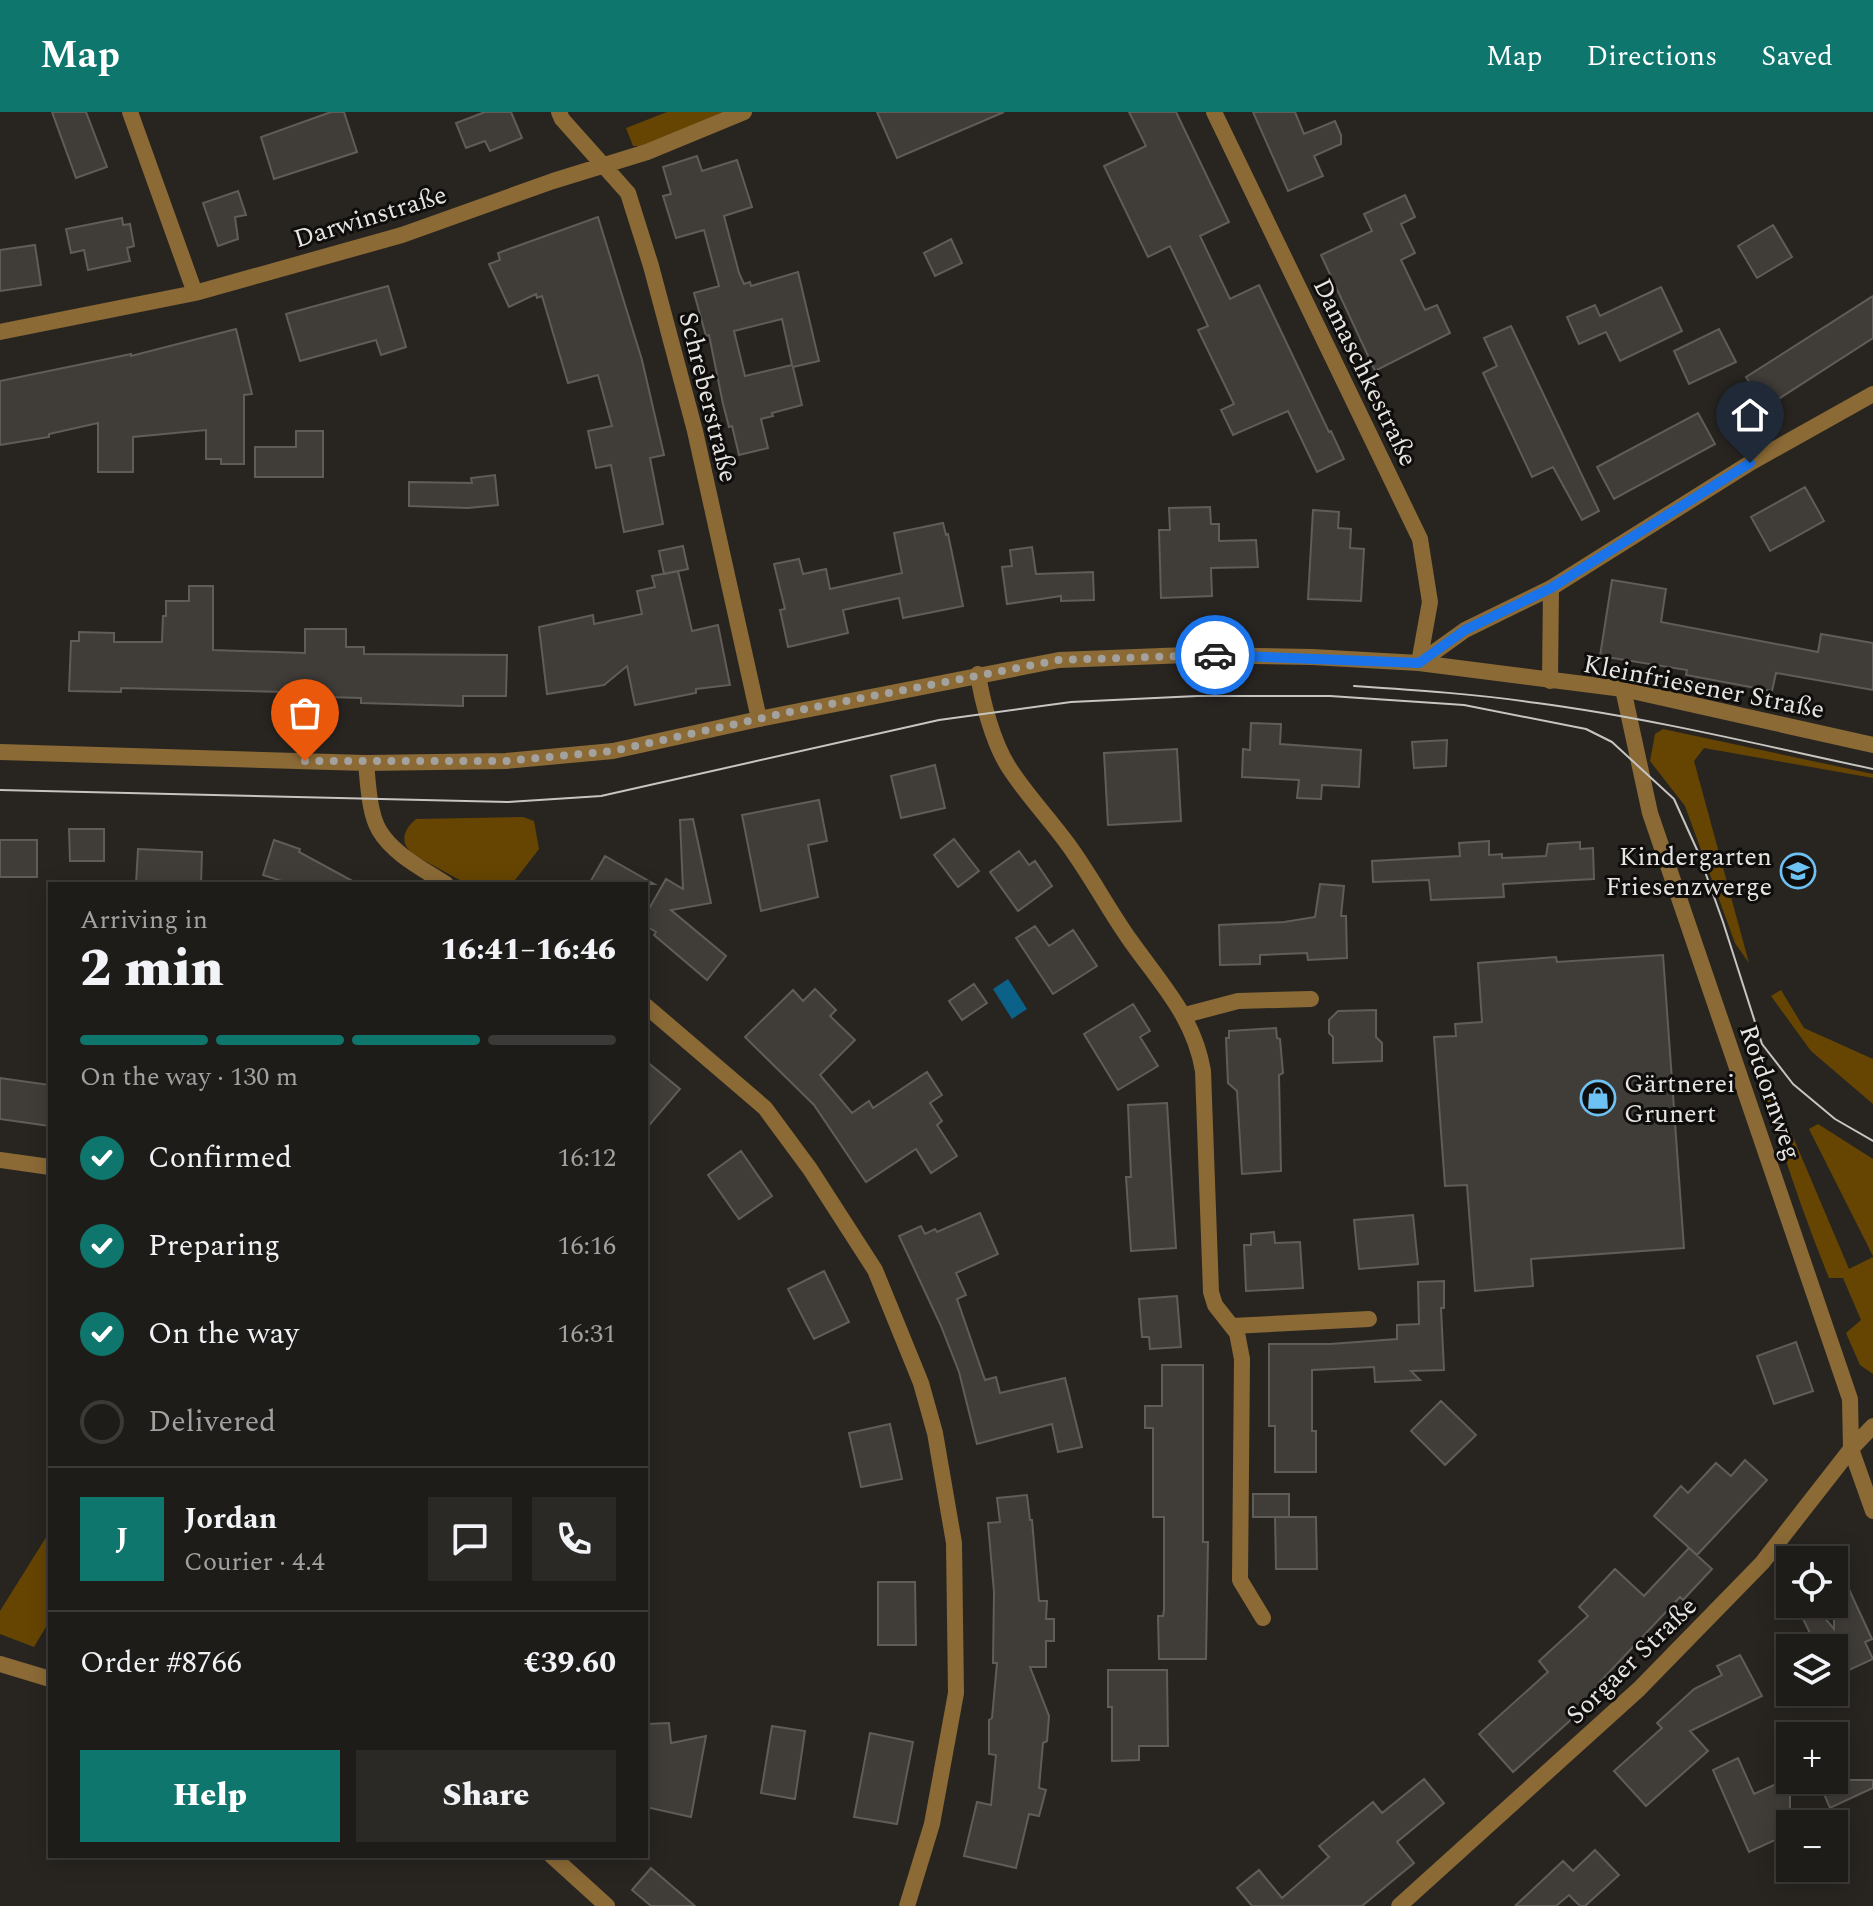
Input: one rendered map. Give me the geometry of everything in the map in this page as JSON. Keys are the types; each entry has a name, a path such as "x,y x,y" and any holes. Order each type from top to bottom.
{"street":[{"path":"130,112 195,293"},
{"name":"Schreberstraße","path":"559,112 628,193 695,431 759,719"},
{"name":"Darwinstraße","path":"0,332 195,293 402,235 601,165 647,152 744,112"},
{"name":"Damaschkestraße","path":"1214,112 1420,539 1430,602 1419,663"},
{"path":"1419,663 1465,630 1551,588 1750,463 1873,394"},
{"path":"1550,681 1551,588"},
{"name":"Kleinfriesener Straße","path":"0,752 366,763 506,761 613,751 978,674 1059,660 1187,655 1419,663 1623,689 1873,745"},
{"path":"978,674 984,713 1006,764 1068,844 1129,938 1185,1015 1199,1047 1203,1071 1211,1292 1215,1305 1237,1333 1242,1359 1240,1580 1263,1618"},
{"name":"Rotdornweg","path":"1623,689 1650,813 1850,1399 1851,1449 1873,1511"},
{"path":"366,763 372,810 379,830 407,860 443,882"},
{"path":"1185,1015 1238,1001 1311,999"},
{"path":"648,1008 765,1108 810,1169 875,1270 925,1395 935,1433 954,1543 956,1693 932,1824 907,1906"},
{"path":"0,1160 48,1167"},
{"path":"1232,1326 1369,1319"},
{"name":"Sorgaer Straße","path":"1399,1906 1639,1689 1762,1563 1851,1449 1873,1426"},
{"path":"0,1664 48,1678"},
{"path":"554,1858 607,1906"}],"shaded area":[{"path":"667,112 729,112 642,146 633,146 626,128"},
{"path":"1663,729 1873,774 1873,778 1704,748 1694,761 1749,963 1735,943 1685,806 1650,761 1655,734"},
{"path":"523,817 534,821 539,849 514,882 463,882 409,850 404,837 416,819"},
{"path":"1781,990 1804,1028 1873,1059 1873,1104 1811,1051 1771,996"},
{"path":"1757,1052 1849,1269 1873,1257 1873,1374 1860,1365 1846,1333 1861,1320 1843,1278 1829,1278 1818,1250 1770,1110 1753,1054"},
{"path":"1818,1124 1873,1159 1873,1256 1809,1129"},
{"path":"48,1534 48,1623 34,1647 0,1634 0,1611"}],"water":[{"path":"1008,979 1027,1009 1012,1019 993,989"}],"building":[{"path":"52,112 86,112 107,167 76,178"},
{"path":"331,112 344,112 357,152 274,179 261,137"},
{"path":"485,112 511,112 522,138 490,151 485,141 466,148 456,123"},
{"path":"877,112 1004,112 897,158"},
{"path":"1129,112 1176,112 1229,222 1200,236 1230,299 1259,285 1344,459 1317,472 1288,411 1233,435 1221,410 1234,404 1198,330 1208,326 1170,246 1148,257 1104,166 1146,146"},
{"path":"1253,112 1295,112 1304,134 1335,121 1341,144 1314,156 1323,176 1288,191"},
{"path":"697,156 702,171 737,160 752,207 724,216 744,284 750,282 751,286 798,272 819,361 793,367 802,405 761,419 768,448 739,455 723,404 709,335 706,336 694,293 719,286 704,230 676,238 663,196 671,194 663,167","holes":["782,319 792,365 745,376 734,331"]},
{"path":"238,191 246,215 235,217 238,239 218,246 203,203"},
{"path":"1405,195 1415,217 1401,224 1415,253 1401,260 1425,310 1437,305 1450,333 1375,371 1321,255 1372,231 1364,214"},
{"path":"598,217 642,360 664,455 650,458 663,524 624,532 611,465 596,468 588,431 612,426 598,375 568,383 542,296 537,298 536,294 509,307 489,264 500,260 498,253"},
{"path":"122,218 123,225 130,224 134,246 127,248 130,261 88,270 84,250 71,253 66,229"},
{"path":"1773,225 1792,257 1757,278 1738,246"},
{"path":"951,239 962,263 935,276 924,253"},
{"path":"35,245 41,285 0,291 0,250"},
{"path":"388,286 406,347 381,355 376,340 300,361 286,314"},
{"path":"1661,287 1682,331 1620,361 1606,332 1579,344 1567,317 1595,305 1600,316"},
{"path":"1873,296 1873,338 1766,407 1746,377"},
{"path":"1511,326 1599,511 1582,520 1553,467 1532,477 1483,373 1497,366 1484,338"},
{"path":"236,329 252,394 244,395 244,464 221,464 221,459 206,459 206,430 133,437 133,472 98,472 98,423 49,434 49,437 0,445 0,381 131,356"},
{"path":"1719,329 1736,362 1689,384 1674,351"},
{"path":"1698,413 1715,444 1614,499 1597,467"},
{"path":"296,431 323,431 323,477 255,477 255,447 296,447"},
{"path":"495,475 498,505 468,508 409,506 409,482 472,483 471,478"},
{"path":"1805,487 1824,521 1770,551 1751,517"},
{"path":"1210,507 1211,524 1219,524 1219,541 1256,540 1258,567 1211,568 1212,596 1161,598 1159,530 1170,530 1169,508"},
{"path":"1313,510 1339,512 1338,528 1351,529 1350,548 1364,549 1361,601 1308,599"},
{"path":"943,523 963,606 903,618 899,598 843,610 848,633 788,647 780,610 785,609 774,564 799,559 803,574 826,569 830,589 902,573 894,533"},
{"path":"683,546 688,569 664,574 659,551"},
{"path":"1032,547 1036,574 1093,572 1094,600 1061,601 1061,596 1007,604 1002,567 1012,566 1010,550"},
{"path":"678,571 692,631 718,625 730,685 696,689 696,693 635,705 627,666 604,685 547,694 539,627 593,615 594,624 642,614 637,591 655,587 652,576"},
{"path":"1612,580 1666,589 1661,622 1818,652 1821,634 1873,643 1873,690 1776,673 1772,691 1686,675 1687,670 1600,656"},
{"path":"189,586 213,586 213,650 305,653 305,629 346,629 346,647 364,647 364,654 507,655 506,696 463,696 463,706 361,703 361,698 328,697 328,693 121,688 121,692 69,691 71,641 79,641 79,632 114,633 114,642 162,642 166,601 189,601"},
{"path":"1251,723 1281,724 1280,744 1361,750 1359,787 1322,785 1321,799 1297,798 1299,780 1242,777 1243,749 1250,750"},
{"path":"1447,740 1446,766 1414,768 1412,742"},
{"path":"1177,749 1181,821 1108,825 1104,753"},
{"path":"935,765 945,808 901,818 891,776"},
{"path":"819,800 827,841 808,845 818,897 761,911 742,815"},
{"path":"693,819 711,903 671,910 726,956 707,980 648,927 648,910 666,879 683,889 680,820"},
{"path":"69,829 104,829 104,861 70,861"},
{"path":"954,839 979,871 958,887 934,855"},
{"path":"0,840 37,840 37,877 0,877"},
{"path":"274,840 300,849 299,852 354,882 285,882 263,875"},
{"path":"1489,841 1489,855 1502,854 1502,858 1546,856 1548,844 1580,842 1580,849 1593,848 1594,879 1503,884 1504,897 1431,900 1429,880 1373,882 1372,861 1460,856 1459,843"},
{"path":"138,849 202,852 201,882 136,882"},
{"path":"1019,851 1029,865 1035,861 1052,886 1018,911 990,872"},
{"path":"605,856 654,884 648,882 590,882"},
{"path":"1320,884 1344,886 1341,916 1346,916 1347,958 1308,960 1307,953 1260,955 1260,964 1220,965 1219,925 1284,922 1315,917"},
{"path":"1035,926 1049,946 1073,930 1097,966 1053,994 1016,938"},
{"path":"1663,955 1684,1248 1531,1259 1533,1286 1475,1291 1467,1185 1445,1186 1434,1037 1456,1036 1455,1024 1482,1022 1478,963 1556,957 1557,962"},
{"path":"974,984 987,1003 962,1020 949,1001"},
{"path":"815,989 836,1010 830,1016 855,1040 820,1075 852,1113 869,1101 873,1108 927,1072 942,1095 930,1103 942,1121 937,1125 957,1156 931,1173 916,1149 866,1182 814,1105 745,1037 793,990 803,1001"},
{"path":"1133,1004 1150,1031 1140,1037 1158,1066 1118,1090 1084,1034"},
{"path":"1376,1010 1376,1037 1382,1043 1382,1061 1333,1063 1333,1037 1329,1033 1329,1020 1338,1011"},
{"path":"1276,1028 1283,1073 1279,1075 1281,1171 1242,1174 1237,1091 1228,1083 1226,1038 1229,1038 1229,1031"},
{"path":"648,1063 680,1089 648,1127"},
{"path":"0,1078 48,1085 48,1126 0,1119"},
{"path":"1167,1103 1176,1248 1131,1251 1126,1177 1131,1177 1128,1105"},
{"path":"741,1151 772,1196 739,1219 708,1175"},
{"path":"980,1213 998,1254 956,1273 966,1295 957,1299 985,1380 996,1377 1000,1393 1065,1378 1082,1447 1058,1452 1052,1424 977,1444 959,1372 899,1236 921,1226 925,1234 935,1229 937,1232"},
{"path":"1413,1215 1418,1264 1359,1269 1354,1220"},
{"path":"1274,1232 1275,1243 1300,1242 1303,1288 1246,1291 1244,1245 1251,1245 1251,1234"},
{"path":"824,1271 849,1322 814,1339 788,1289"},
{"path":"1444,1281 1444,1308 1441,1308 1444,1370 1411,1371 1420,1380 1375,1382 1374,1367 1312,1370 1316,1472 1275,1472 1275,1426 1269,1426 1269,1344 1397,1339 1397,1325 1419,1324 1418,1282"},
{"path":"1177,1296 1181,1347 1150,1349 1149,1337 1142,1337 1139,1299"},
{"path":"1796,1342 1813,1391 1774,1404 1757,1356"},
{"path":"1162,1365 1203,1365 1203,1542 1208,1542 1206,1659 1159,1659 1158,1616 1163,1616 1164,1610 1164,1517 1153,1517 1153,1428 1145,1428 1145,1406 1162,1406"},
{"path":"1441,1401 1476,1435 1445,1465 1411,1431"},
{"path":"890,1424 902,1479 861,1487 849,1433"},
{"path":"1745,1460 1767,1480 1697,1555 1654,1516 1681,1486 1688,1493 1716,1463 1731,1476"},
{"path":"1253,1494 1289,1494 1289,1517 1253,1517"},
{"path":"1027,1495 1039,1601 1047,1601 1046,1619 1054,1619 1054,1641 1046,1641 1046,1667 1030,1667 1049,1716 1039,1788 1046,1790 1039,1816 1029,1814 1016,1868 964,1856 977,1802 991,1805 996,1755 989,1754 989,1720 992,1718 997,1663 993,1663 994,1592 988,1523 1000,1522 997,1498"},
{"path":"1275,1517 1316,1517 1317,1569 1276,1569"},
{"path":"1689,1548 1712,1569 1683,1600 1680,1597 1599,1683 1603,1687 1571,1716 1573,1718 1513,1772 1479,1734 1548,1672 1539,1661 1588,1616 1579,1607 1615,1569 1644,1596"},
{"path":"878,1582 915,1582 916,1645 878,1645"},
{"path":"1848,1587 1872,1639 1865,1642 1873,1659 1848,1671 1848,1634 1810,1634 1803,1618 1825,1618 1834,1629 1834,1618 1848,1618"},
{"path":"1740,1655 1762,1696 1690,1731 1708,1751 1646,1806 1614,1771 1662,1728 1657,1723 1694,1689 1722,1675 1717,1666"},
{"path":"1108,1670 1167,1670 1168,1746 1139,1746 1139,1760 1112,1761"},
{"path":"669,1723 671,1743 706,1736 691,1817 648,1807 648,1724"},
{"path":"772,1726 805,1731 795,1799 761,1793"},
{"path":"870,1733 913,1742 897,1824 854,1817"},
{"path":"1738,1758 1754,1794 1776,1784 1776,1794 1790,1794 1790,1810 1776,1810 1776,1839 1749,1852 1713,1770"},
{"path":"1424,1779 1444,1803 1397,1842 1414,1863 1362,1906 1252,1906 1237,1888 1259,1870 1282,1898 1329,1857 1319,1846 1373,1802 1382,1813"},
{"path":"1848,1780 1873,1780 1873,1788 1830,1808 1824,1794 1848,1794"},
{"path":"1595,1850 1619,1875 1585,1906 1580,1906 1569,1895 1556,1906 1515,1906 1563,1861 1573,1871"},
{"path":"651,1868 695,1906 651,1906 632,1890"}],"tram line":[{"path":"1354,686 1468,695 1579,709 1873,769"},
{"path":"0,790 508,802 601,796 939,720 1071,702 1197,696 1330,696 1464,705 1586,729 1612,742 1674,799 1698,852 1762,1044 1793,1084 1835,1119 1873,1141"}],"way so far":[{"path":"305,761 506,761 613,751 790,712 1059,660 1215,655"}],"place":[{"name":"Kindergarten Friesenzwerge","path":"1798,871"},
{"name":"Gärtnerei Grunert","path":"1598,1098"}],"route":[{"path":"1215,655 1419,663 1465,630 1551,588 1750,463"}]}
